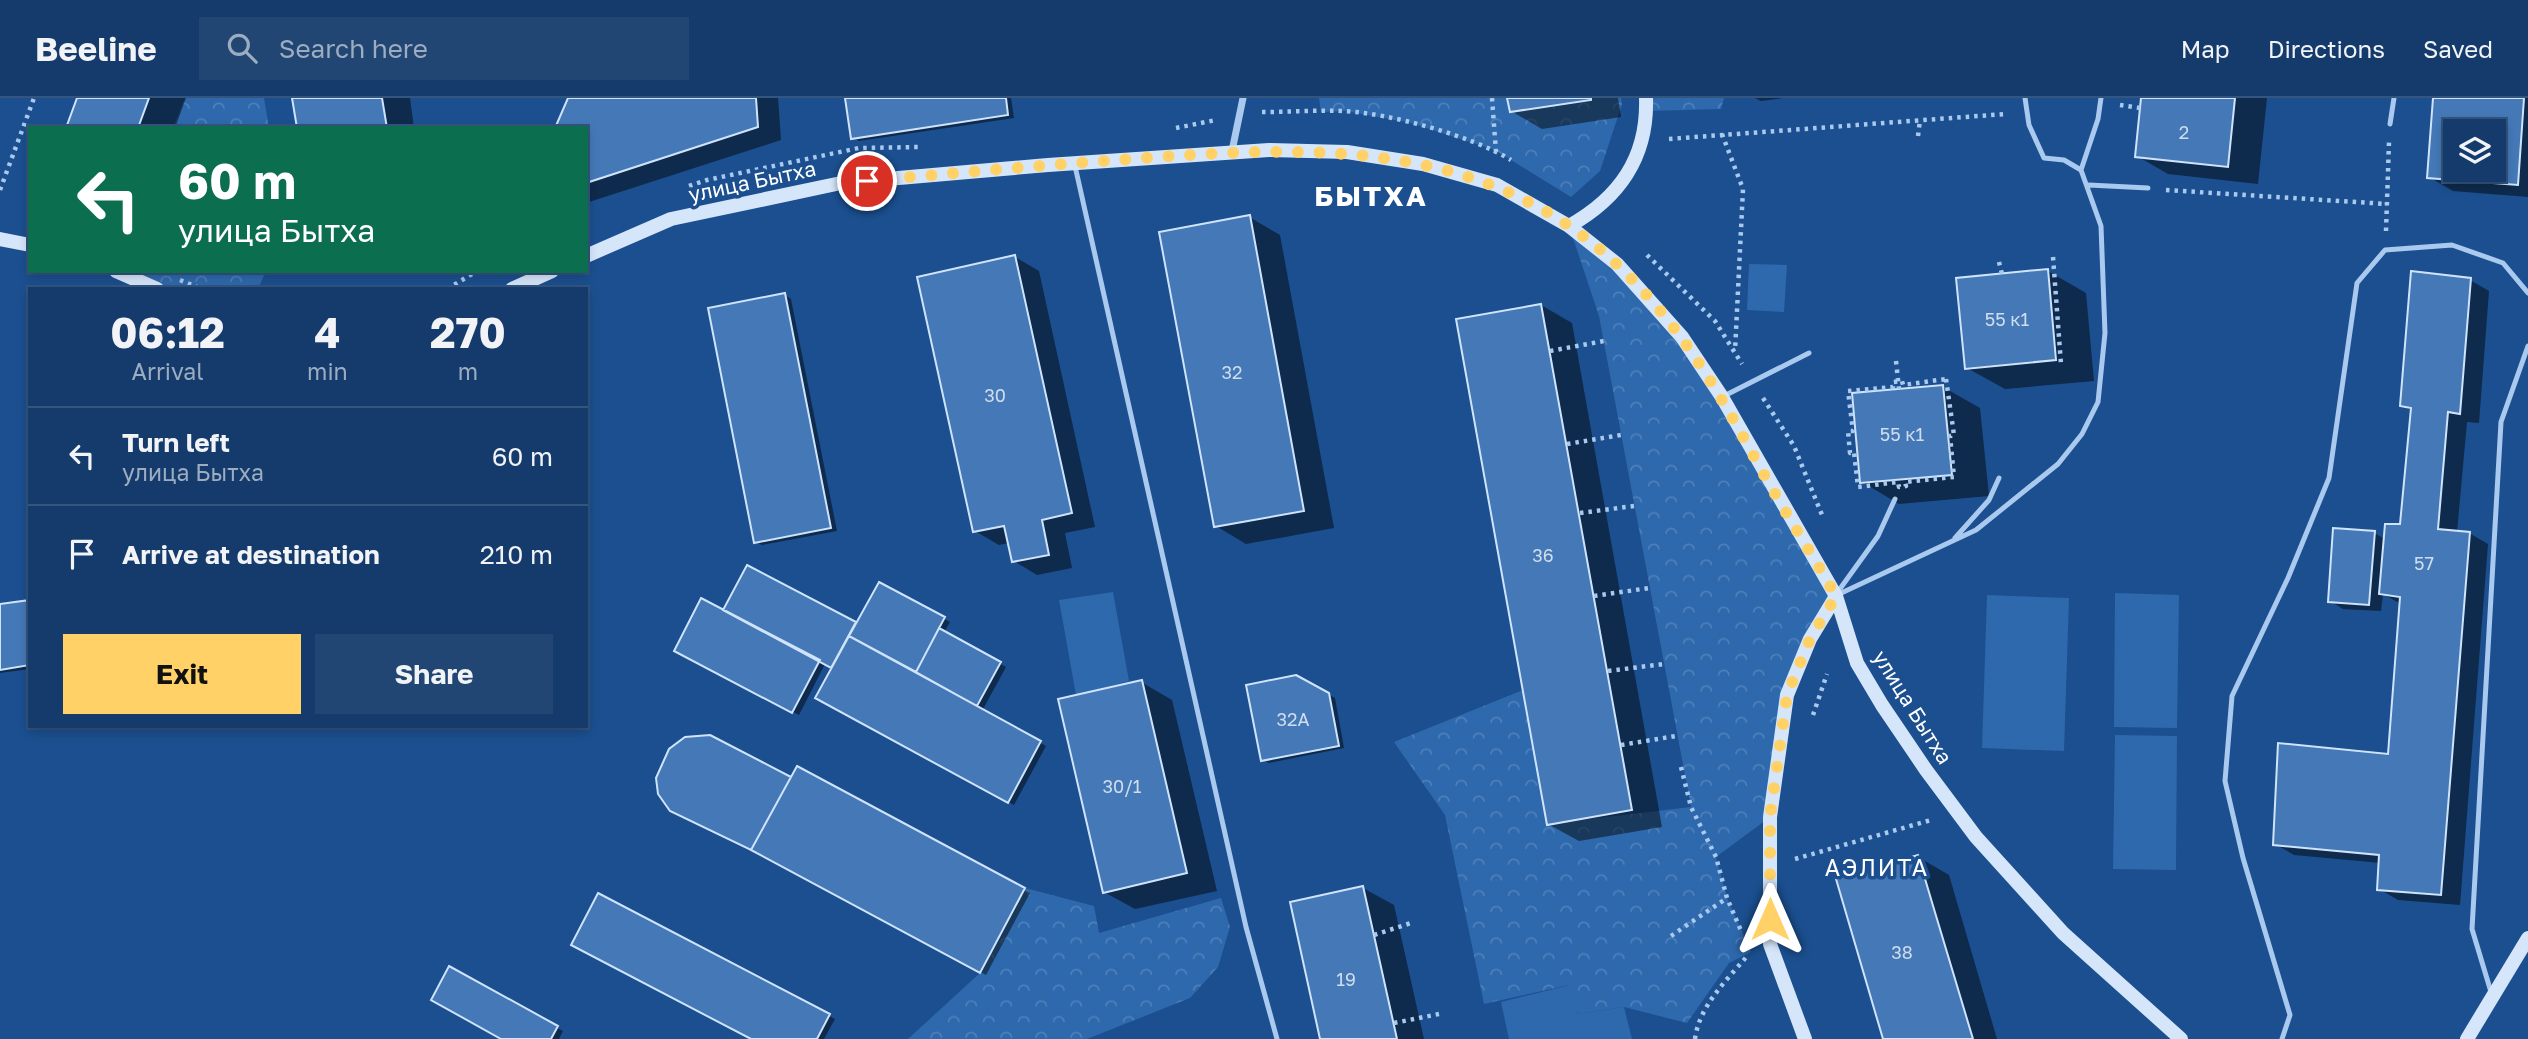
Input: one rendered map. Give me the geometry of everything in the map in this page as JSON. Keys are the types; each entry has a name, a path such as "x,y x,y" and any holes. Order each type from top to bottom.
{"street":[{"path":"1232,151 1243,98"},
{"path":"1569,226 1595,211 1620,187 1637,156 1646,98"},
{"name":"улица Бытха","path":"588,255 671,219 841,183 1074,163 1232,151 1348,152 1423,164 1497,185 1569,226 1617,264 1650,299 1723,397 1836,596 1857,663 1881,705 1976,837 2063,933 2181,1039"},
{"path":"0,239 28,245"},
{"path":"121,273 152,287"},
{"path":"516,287 548,273"},
{"path":"1805,1039 1770,944 1770,817 1787,695 1810,639 1836,596"},
{"path":"2467,1039 2528,938"}],"lane":[{"path":"1836,596 1976,530 2058,464 2082,434 2098,402 2105,333 2101,226 2089,185 2081,170 2064,160 2044,158 2029,125 2025,98"},
{"path":"2081,170 2098,119 2101,98"},
{"path":"2390,124 2394,98"},
{"path":"1074,163 1246,927 1277,1039"},
{"path":"2089,185 2148,188"},
{"path":"2282,1039 2290,1015 2243,858 2225,781 2232,696 2288,578 2329,478 2357,283 2385,250 2452,245 2503,263 2528,293"},
{"path":"2493,997 2472,929 2472,915 2501,422 2528,346"},
{"path":"1723,397 1809,353"},
{"path":"1953,541 1989,500 1999,478"},
{"path":"1836,596 1878,536 1895,499"}],"path":[{"path":"0,190 34,98"},
{"path":"1492,98 1497,185"},
{"path":"1164,130 1240,115 1345,111 1408,122 1495,150 1518,164"},
{"path":"1637,156 1671,137 2027,112"},
{"path":"1918,136 1920,120"},
{"path":"2385,250 2390,124"},
{"path":"1722,134 1743,189 1735,352"},
{"path":"683,189 707,180 859,148 926,147"},
{"path":"2148,188 2387,204"},
{"path":"1641,249 1715,321 1794,446 1823,518"},
{"path":"2053,257 2061,364"},
{"path":"1999,262 2002,274"},
{"path":"450,287 474,273"},
{"path":"1550,351 1604,341"},
{"path":"1896,361 1899,389"},
{"path":"1946,379 1954,435 1950,436 1954,477 1905,482 1906,486 1899,487 1898,482 1858,488 1854,452 1850,453 1848,431 1853,431 1848,391 1893,387 1893,382 1902,381 1903,385 1946,379"},
{"path":"1567,444 1621,435"},
{"path":"1580,513 1634,506"},
{"path":"1594,596 1649,588"},
{"path":"1608,671 1664,664"},
{"path":"1809,727 1827,672"},
{"path":"1622,745 1676,736"},
{"path":"1681,767 1691,807 1716,857 1727,898 1746,941"},
{"path":"1795,858 1939,818"},
{"path":"1795,871 1796,845"},
{"path":"1671,936 1727,898"},
{"path":"1374,935 1414,922"},
{"path":"1695,1039 1697,1026 1716,994 1751,952"},
{"path":"1394,1023 1439,1014"}],"green space":[{"path":"185,98 264,98 269,126 174,126"},
{"path":"1319,98 1621,98 1622,104 1600,171 1571,197 1495,150 1408,122 1345,111 1321,112"},
{"path":"1646,98 1724,98 1721,109 1646,111"},
{"path":"1569,226 1682,337 1836,596 1787,695 1770,817 1716,857 1727,898 1751,952 1729,963 1687,1023 1624,1007 1577,1014 1569,985 1484,1004 1445,815 1394,742 1523,690 1547,824 1691,807 1599,316"},
{"path":"1749,264 1787,265 1784,312 1747,310"},
{"path":"121,273 265,273 259,287 152,287"},
{"path":"1113,592 1129,681 1076,695 1059,600"},
{"path":"2115,593 2179,595 2177,728 2114,727"},
{"path":"1987,595 2069,598 2064,751 1982,748"},
{"path":"2115,735 2177,736 2176,870 2113,869"},
{"path":"1025,888 1094,906 1099,933 1221,898 1230,927 1218,967 1190,998 1087,1039 908,1039 980,973"},
{"path":"1570,985 1577,1014 1624,1007 1632,1039 1509,1039 1501,1002"}],"building":[{"path":"77,98 149,98 139,126 67,126"},
{"path":"292,98 382,98 387,126 297,126"},
{"path":"568,98 756,98 758,127 588,182 588,126 556,126"},
{"path":"845,98 1006,98 1008,115 851,139"},
{"path":"1507,98 1591,98 1591,100 1510,112"},
{"path":"2141,98 2235,98 2228,167 2135,157"},
{"path":"2433,98 2524,98 2518,185 2479,182 2506,182 2506,119 2443,119 2443,179 2427,178"},
{"path":"1250,215 1304,511 1214,527 1159,232"},
{"path":"1015,255 1072,513 1042,520 1049,555 1012,562 1004,526 973,532 917,277"},
{"path":"2048,269 2056,360 1965,369 1956,278"},
{"path":"2411,271 2471,278 2460,414 2448,412 2438,529 2470,532 2441,895 2377,890 2379,855 2273,845 2278,743 2388,754 2400,597 2379,594 2385,524 2400,524 2411,408 2400,406"},
{"path":"785,293 831,528 754,543 708,308"},
{"path":"1541,304 1632,810 1547,825 1456,319"},
{"path":"1943,385 1952,475 1860,483 1852,393"},
{"path":"2333,528 2375,531 2369,605 2328,602"},
{"path":"747,565 856,622 831,668 723,610"},
{"path":"879,582 945,617 916,672 849,636"},
{"path":"701,598 820,660 792,713 674,651"},
{"path":"28,600 28,665 0,670 0,604"},
{"path":"939,628 1001,662 977,706 916,672"},
{"path":"849,636 1041,741 1008,803 815,698"},
{"path":"1296,675 1329,693 1339,746 1261,761 1246,685"},
{"path":"1142,680 1187,873 1103,893 1058,699"},
{"path":"710,735 791,777 751,850 670,811 658,794 656,778 669,749 685,737"},
{"path":"797,766 1025,888 980,973 751,850"},
{"path":"1918,855 1973,1039 1883,1039 1836,879"},
{"path":"1363,886 1397,1039 1320,1039 1290,902"},
{"path":"598,893 830,1014 817,1039 751,1039 571,945"},
{"path":"449,966 558,1026 551,1039 501,1039 431,1000"}],"district":[{"name":"БЫТХА","path":"1371,195"},
{"name":"АЭЛИТА","path":"1877,867"}],"route":[{"path":"867,181 1232,151 1348,152 1423,164 1497,185 1569,226 1617,264 1682,337 1723,397 1763,473 1836,596 1810,639 1787,695 1770,817 1770,919"}]}
